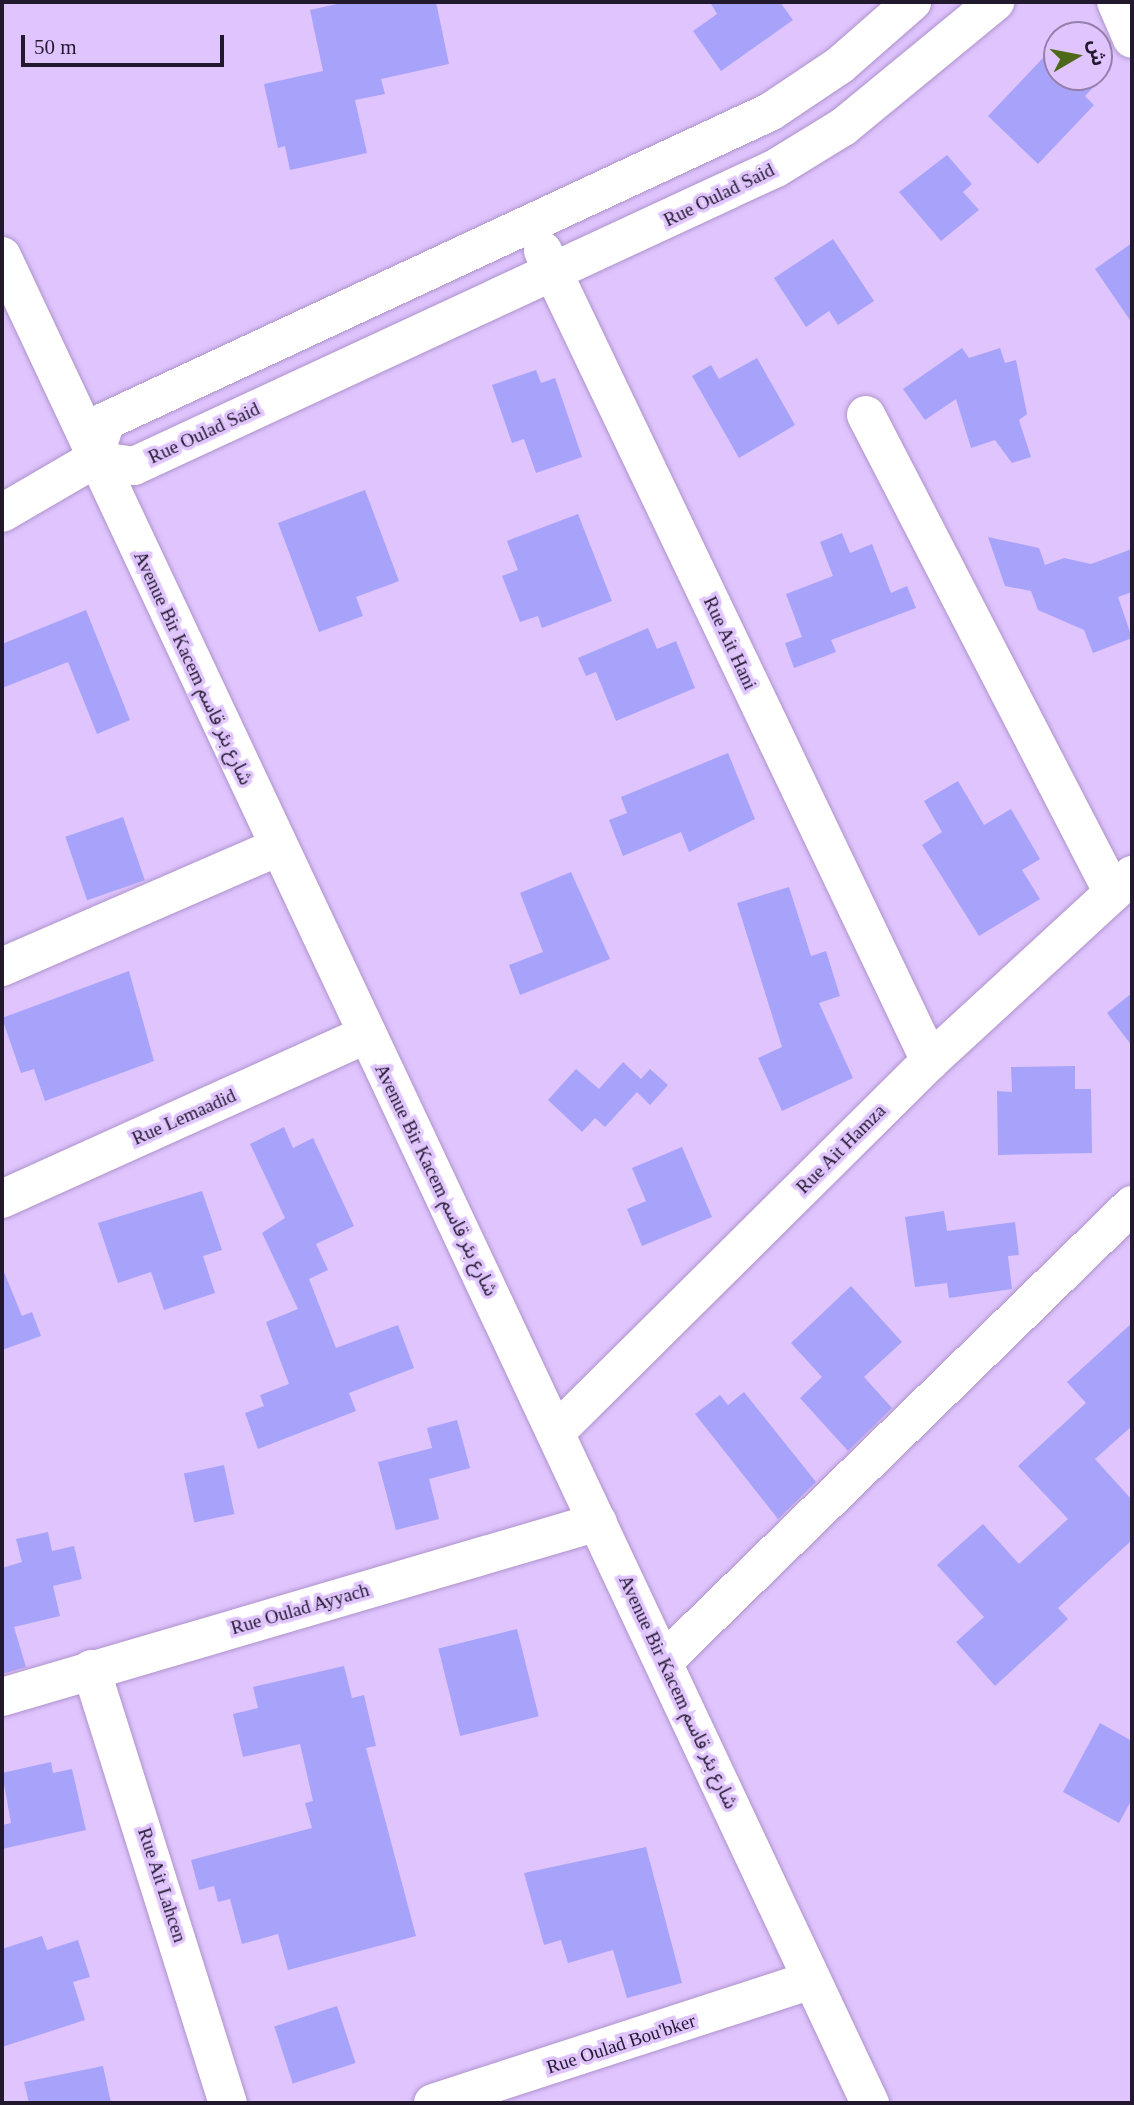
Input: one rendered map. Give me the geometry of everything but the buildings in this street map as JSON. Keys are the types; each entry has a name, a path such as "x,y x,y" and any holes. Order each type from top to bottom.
{"street":[{"path":"2,513 93,460 106,421 273,338 530,225 790,101 912,2"},
{"name":"Rue Oulad Said","path":"93,460 134,466 554,272 808,150 995,2"},
{"path":"1116,2 1132,39"},
{"name":"Rue Ait Hani","path":"530,225 930,1061"},
{"name":"Avenue Bir Kacem شارع بئر قاسم","path":"2,256 93,460 598,1522 666,1659 809,1982 870,2103"},
{"path":"866,415 1122,884"},
{"path":"2,967 278,847"},
{"name":"Rue Ait Hamza","path":"557,1431 930,1061 1122,884"},
{"name":"Rue Lemaadid","path":"2,1199 367,1034"},
{"path":"666,1659 1132,1205"},
{"name":"Rue Oulad Ayyach","path":"2,1698 91,1669 598,1522"},
{"name":"Rue Ait Lahcen","path":"91,1669 228,2103"},
{"name":"Rue Oulad Bou'bker","path":"433,2103 809,1982"}]}
